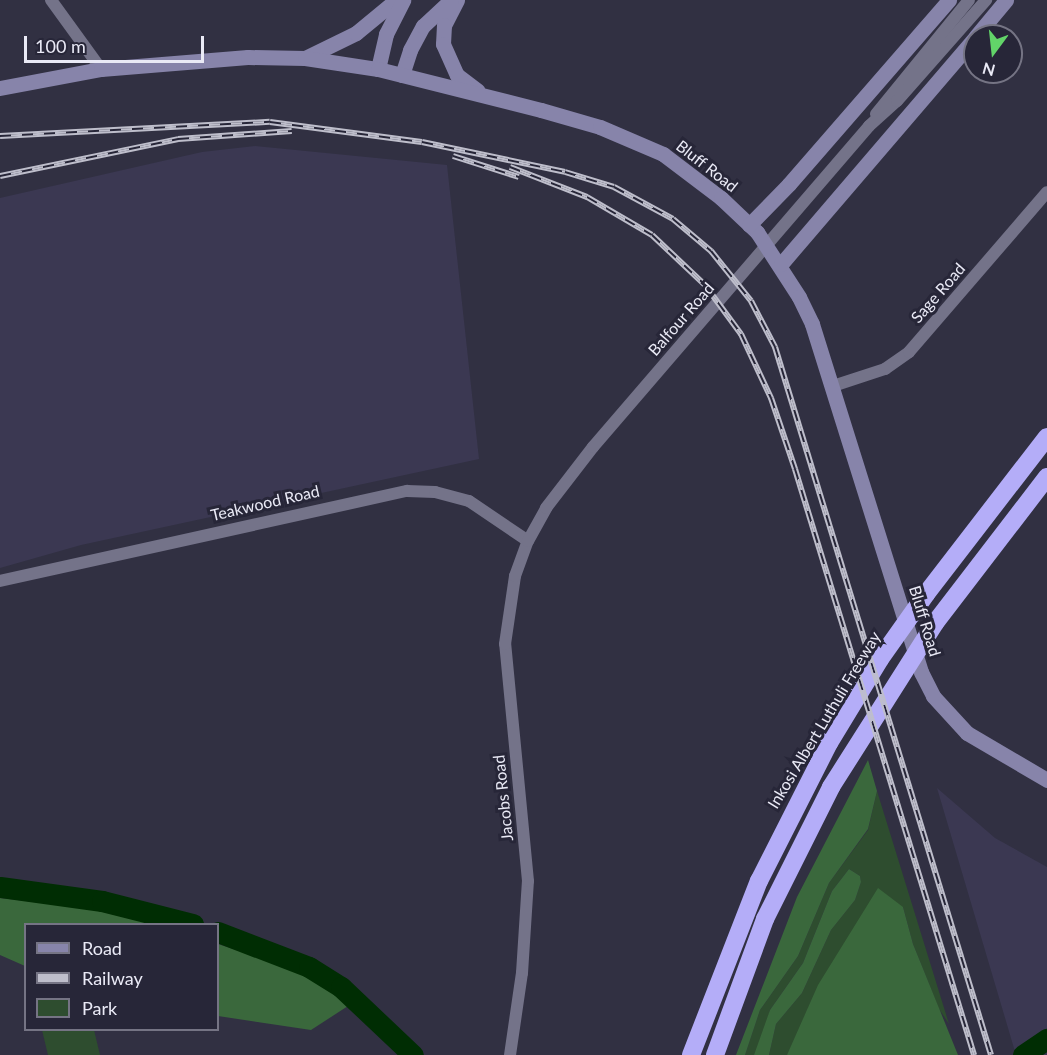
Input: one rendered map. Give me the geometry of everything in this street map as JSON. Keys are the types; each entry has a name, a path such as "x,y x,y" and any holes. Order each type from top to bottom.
{"highway":[{"name":"Inkosi Albert Luthuli Freeway","path":"691,1055 759,882 829,743 880,659 926,594 1047,438"},
{"path":"715,1055 765,920 831,787 934,623 1047,477"}],"main road":[{"path":"305,58 356,33 396,0"},
{"path":"378,69 386,34 403,0"},
{"path":"402,75 410,50 423,26 451,0"},
{"path":"457,0 444,25 448,63 457,75 484,95"},
{"path":"749,225 789,184 949,0"},
{"path":"987,24 1006,0"},
{"path":"781,264 963,52"},
{"name":"Bluff Road","path":"0,88 101,69 248,57 305,58 378,69 484,95 600,127 663,154 721,198 749,225 781,264 812,324 921,672 933,696 967,733 1045,776"}],"street":[{"path":"51,0 101,69"},
{"name":"Balfour Road","path":"866,129 888,95 969,0"},
{"name":"Balfour Road","path":"528,540 546,508 593,447 866,129 897,101 986,0"},
{"name":"Sage Road","path":"833,386 885,369 909,352 1047,192"},
{"name":"Teakwood Road","path":"0,580 407,491 435,492 469,501 528,540"},
{"name":"Jacobs Road","path":"510,1055 522,973 528,881 505,644 515,576 528,540"}],"shaded area":[{"path":"255,146 447,165 479,459 81,545 0,568 0,198 202,152"},
{"path":"937,788 995,838 1047,867 1047,1055 1016,1055"}],"green space":[{"path":"868,760 877,791 868,829 829,883 798,956 760,1010 745,1055 736,1055 797,897"},
{"path":"877,791 949,1024 939,1009 913,944 903,907 787,1055 769,1055 776,1024 802,993 831,930 855,900 861,882 860,876 849,869 832,891 803,963 770,1010 761,1044 754,1055 745,1055 760,1010 798,956 829,883 868,830"},
{"path":"849,869 860,876 861,882 855,900 831,930 802,993 776,1024 769,1055 754,1055 770,1010 803,963 832,891"},
{"path":"878,888 903,907 913,944 958,1055 787,1055 818,985"},
{"path":"0,898 87,908 148,923 24,923 24,966 0,955"},
{"path":"219,944 291,968 322,984 348,1006 311,1030 219,1016"},
{"path":"42,1031 94,1031 100,1055 48,1055"}],"waterway":[{"path":"0,887 102,901 189,923"},
{"path":"219,932 309,967 341,987 413,1055"},
{"path":"1023,1055 1047,1039"}],"railway":[{"path":"0,136 270,122 422,142 565,172 614,187 673,219 711,251 751,301 775,347 991,1055"},
{"path":"0,176 178,139 292,131"},
{"path":"453,156 519,177"},
{"path":"510,167 587,197 652,235 705,285 741,334 771,398 795,469 974,1055"}]}
